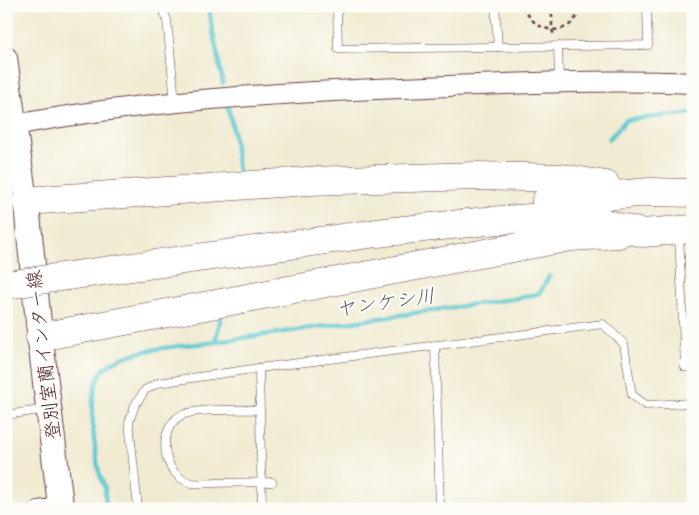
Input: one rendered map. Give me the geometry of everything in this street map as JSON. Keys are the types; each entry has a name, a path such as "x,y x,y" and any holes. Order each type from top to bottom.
{"highway":[{"path":"26,201 308,181 478,176 562,178 650,192"},
{"path":"6,285 67,267 286,229 488,205 650,192 693,193"},
{"path":"6,266 67,267 487,221 573,214 642,233"},
{"path":"40,338 571,237 686,229"}],"main road":[{"path":"6,58 26,201"},
{"name":"登別室蘭インター線","path":"26,201 49,408 53,508"}],"street":[{"path":"15,124 175,103 271,94 559,81 693,83"}],"lane":[{"path":"162,6 167,20 175,103"},
{"path":"337,6 338,49 648,45 647,6"},
{"path":"495,6 498,47"},
{"path":"558,46 559,81"},
{"path":"686,229 685,367 693,367"},
{"path":"138,509 129,422 135,405 145,390 158,383 259,368 603,324 624,344 632,395 646,405 693,403"},
{"path":"435,345 440,509"},
{"path":"259,368 262,509"},
{"path":"6,415 49,408"},
{"path":"260,410 193,412 177,418 167,433 164,450 175,474 191,483 272,482"}],"path":[{"path":"524,6 534,24 552,30 561,29 569,24 576,18 580,6"},
{"path":"552,6 552,30 558,46"}],"waterway":[{"name":"ヤンケシ川","path":"208,6 223,83"},
{"name":"ヤンケシ川","path":"228,107 233,129 238,171"},
{"name":"ヤンケシ川","path":"609,139 626,120 693,113"},
{"name":"ヤンケシ川","path":"215,342 518,298 540,293 549,276"},
{"name":"ヤンケシ川","path":"102,509 106,504 105,489 99,473 92,415 95,388 99,376 105,368 127,356 157,349 215,342 221,318"}]}
